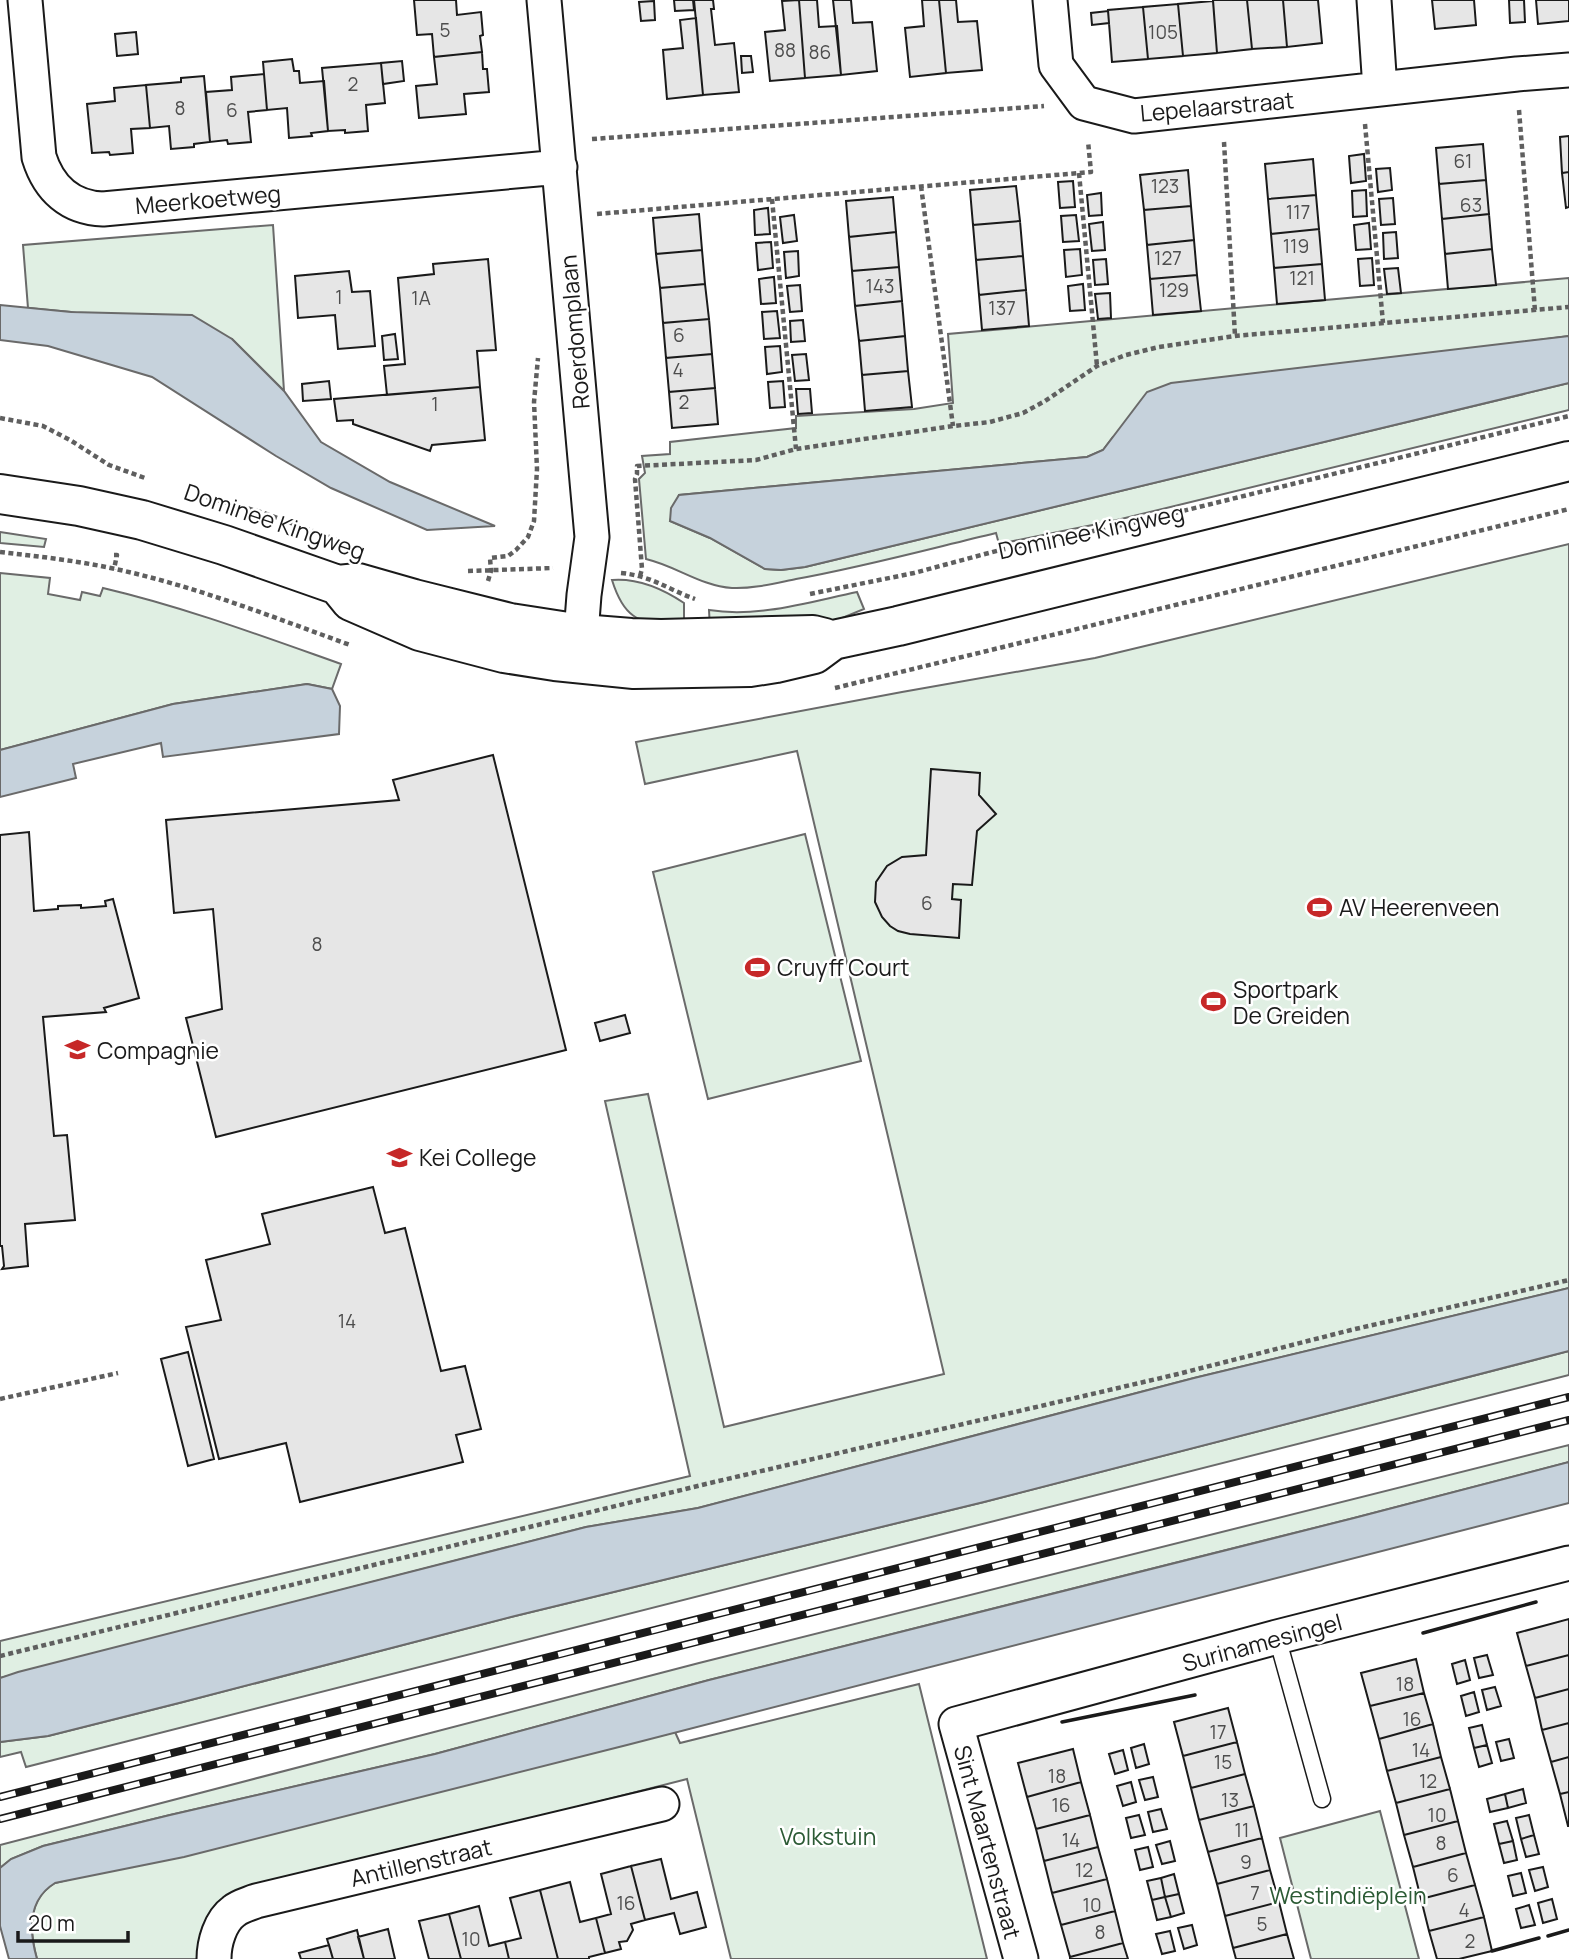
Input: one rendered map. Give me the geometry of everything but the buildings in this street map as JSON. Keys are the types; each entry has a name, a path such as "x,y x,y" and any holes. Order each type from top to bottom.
{"main road":[{"name":"Dominee Kingweg","path":"0,494 79,506 142,520 224,544 338,585 351,601 420,631 504,653 580,649 661,639 813,635 832,640 1569,461"}],"street":[{"name":"Meerkoetweg","path":"25,0 39,158 56,190 66,199 84,207 126,207 558,155"},
{"name":"Roerdomplaan","path":"544,0 593,537 584,595 580,649"},
{"path":"1050,0 1056,65 1084,103"},
{"path":"1371,90 1374,0"},
{"name":"Lepelaarstraat","path":"1084,103 1133,116 1569,70"},
{"name":"Surinamesingel","path":"956,1724 1277,1637 1569,1563"},
{"name":"Sint Maartenstraat","path":"956,1724 1021,1959"},
{"name":"Antillenstraat","path":"214,1959 214,1945 224,1923 233,1911 256,1901 662,1804"}],"lane":[{"path":"1277,1637 1322,1799"}],"path":[{"path":"1517,74 1535,311"},
{"path":"1371,90 1383,323"},
{"path":"558,155 1084,103 1091,172 564,217"},
{"path":"1221,106 1235,336"},
{"path":"1079,173 1097,366"},
{"path":"921,186 953,426"},
{"path":"772,199 796,449"},
{"path":"640,576 642,569 635,479 637,466 756,460 796,449 990,422 1023,413 1097,366 1159,347 1235,336 1569,307"},
{"path":"491,571 490,558 508,556 522,544 532,528 537,469 534,402 538,352 542,343 572,320"},
{"name":"Dominee Kingweg","path":"808,595 890,578 1000,550 1142,521 1569,416"},
{"path":"0,418 43,426 109,465 146,479"},
{"name":"Dominee Kingweg","path":"198,494 264,513 357,548"},
{"path":"114,569 116,559"},
{"path":"456,571 562,568"},
{"path":"613,573 656,580 701,601"},
{"path":"890,578 892,584"},
{"path":"0,1656 710,1483 1569,1280"},
{"path":"0,1399 118,1373"}],"green space":[{"path":"273,225 284,391 232,339 71,312 28,308 23,245"},
{"path":"1569,278 1569,336 1517,343 1113,437 1103,450 1087,457 679,495 670,521 710,538 765,569 781,570 805,567 1569,383 1569,410 1117,520 999,544 996,533 764,585 740,588 721,586 646,559 639,479 645,473 642,456 670,454 670,442 796,428 796,416 914,409 953,403 948,334"},
{"path":"0,532 46,539 44,547 0,543"},
{"name":"Sportpark De Greiden","path":"1569,544 1569,1288 1194,1378 698,1508 586,1527 0,1678 0,1641 690,1476 605,1101 648,1094 724,1427 944,1374 797,751 645,784 636,742 1095,658"},
{"path":"0,573 50,578 48,594 80,600 82,592 100,596 103,588 163,604 341,664 332,689 307,684 173,704 0,750"},
{"path":"612,580 650,586 684,603 684,629 647,622 630,613 617,595"},
{"path":"857,592 864,609 835,621 710,629 709,610 765,610"},
{"name":"Cruyff Court","path":"805,834 861,1061 708,1099 653,872"},
{"path":"1569,1351 1569,1375 26,1767 21,1752 0,1757 0,1742 48,1736 515,1616 984,1502"},
{"path":"1569,1445 1569,1462 709,1680 435,1754 43,1846 11,1859 0,1868 0,1845 699,1663"},
{"name":"Volkstuin","path":"919,1684 987,1959 731,1959 687,1779 248,1891 205,1959 37,1959 32,1937 32,1916 39,1898 55,1883 675,1732 680,1743"},
{"name":"Westindiëplein","path":"1380,1811 1419,1959 1311,1959 1280,1838"}],"shaded area":[{"path":"0,305 71,312 192,315 232,339 284,391 321,442 390,482 495,526 427,530 331,488 152,377 48,346 0,340"},
{"path":"1569,336 1569,383 805,567 765,569 710,538 670,521 671,508 679,495 1087,457 1103,450 1147,392 1171,383"},
{"path":"307,684 332,689 340,706 339,734 163,757 161,743 73,764 76,778 0,797 0,750 173,704"},
{"path":"1569,1288 1569,1351 984,1502 515,1616 48,1736 0,1742 0,1678 18,1672 586,1527 698,1508 1194,1378"},
{"path":"1569,1462 1569,1503 184,1857 55,1883 39,1898 32,1917 32,1938 37,1959 9,1959 0,1926 0,1868 11,1859 43,1846 435,1754 709,1680"}],"railway":[{"path":"0,1797 1569,1397"},
{"path":"0,1819 1569,1420"}],"wall":[{"path":"1423,1633 1536,1602"},
{"path":"1062,1722 1195,1695"},
{"path":"1548,1936 1569,1930"},
{"path":"1492,1951 1539,1938"}],"place":[{"name":"AV Heerenveen","path":"1319,907"},
{"name":"Cruyff Court","path":"757,967"},
{"name":"Sportpark De Greiden","path":"1213,1002"},
{"name":"Compagnie","path":"77,1050"},
{"name":"Kei College","path":"399,1157"}]}
